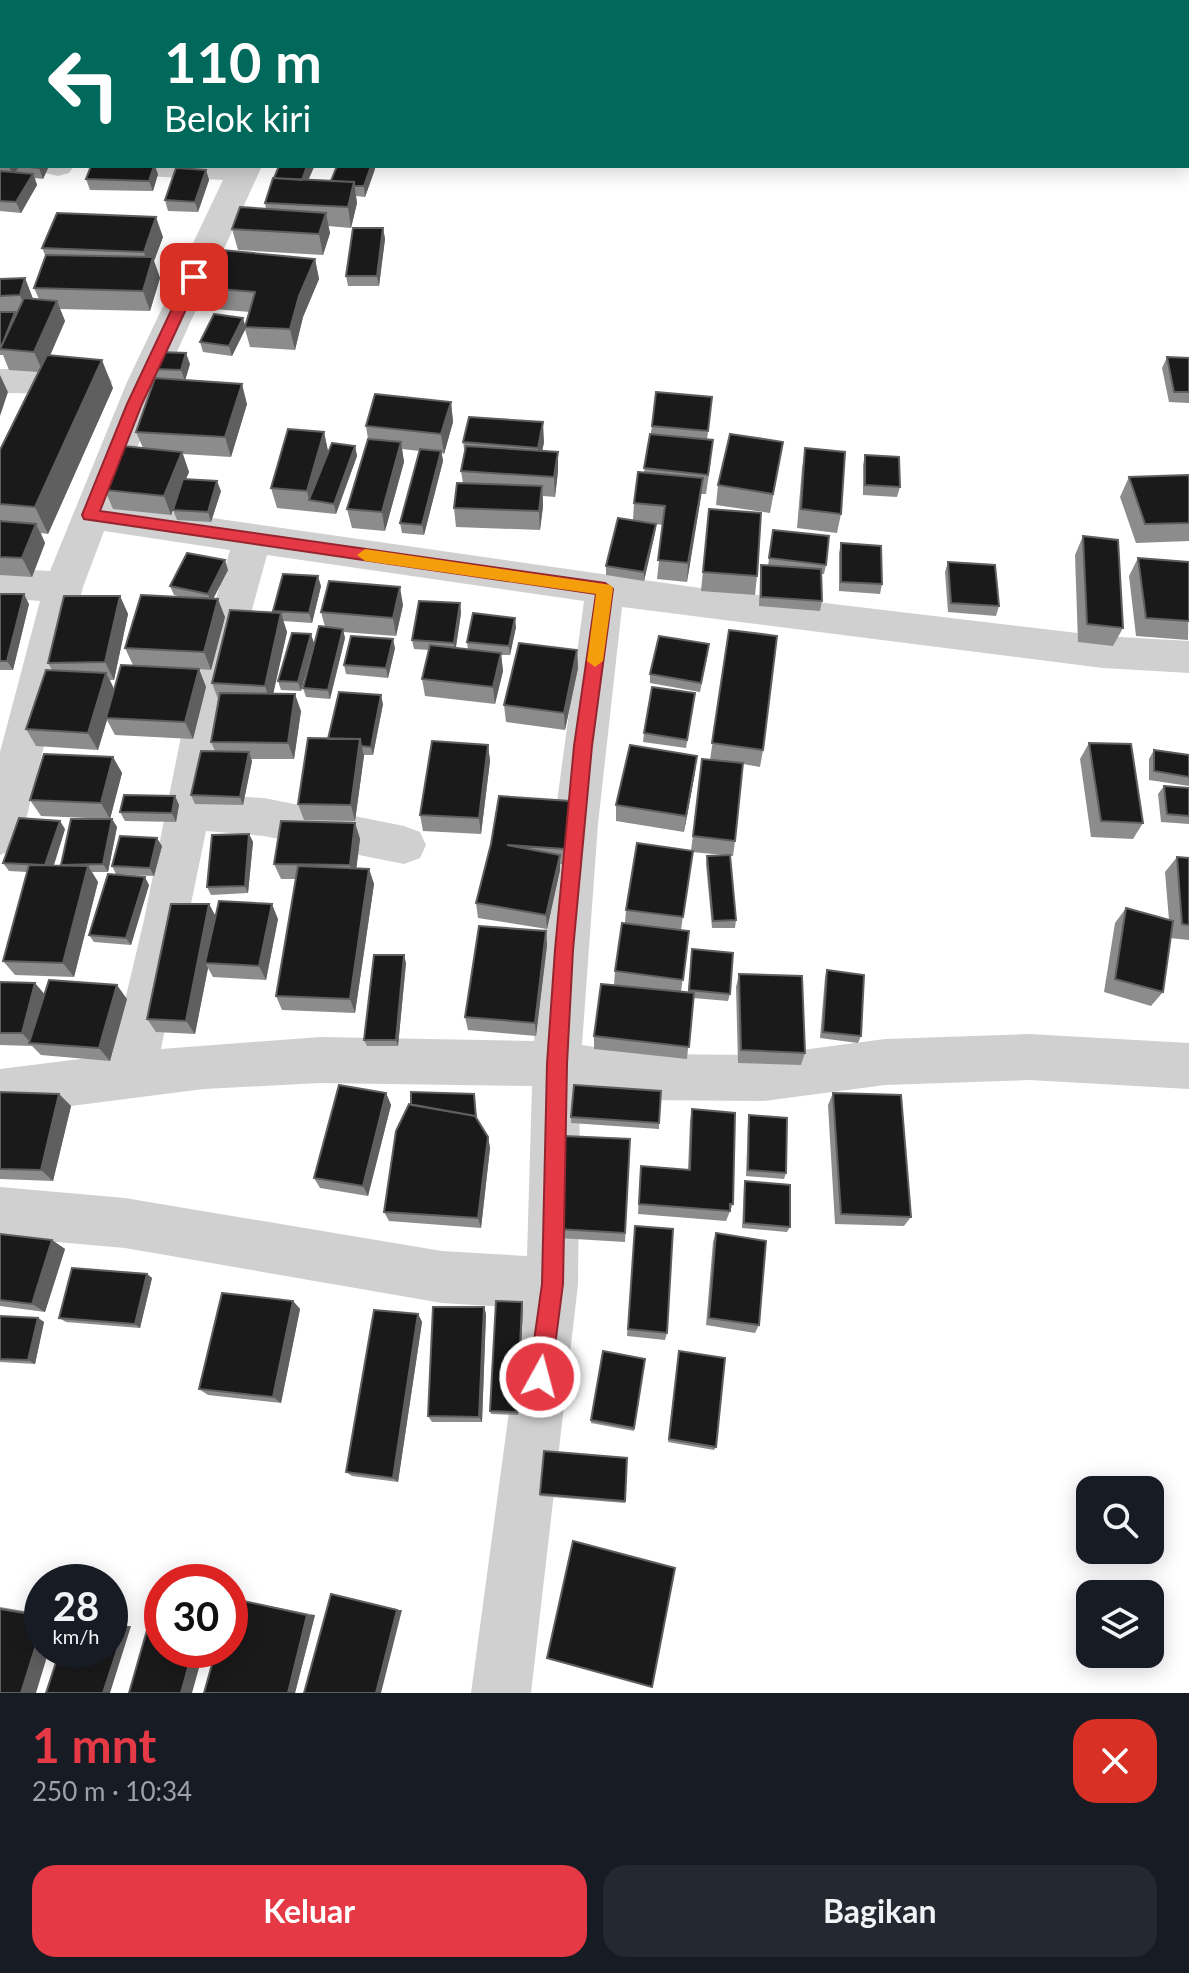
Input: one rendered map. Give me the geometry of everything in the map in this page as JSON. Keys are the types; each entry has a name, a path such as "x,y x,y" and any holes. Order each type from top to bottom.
{"street":[{"path":"0,836 63,587 145,382 245,169 212,168"},
{"path":"0,381 145,382"},
{"path":"90,515 605,589 1103,652 1189,657"},
{"path":"131,1075 167,920 212,682 252,539"},
{"path":"0,583 63,587"},
{"path":"501,1693 552,1284 557,1064 574,838 605,589"},
{"path":"186,811 264,817 404,845"},
{"path":"0,1092 204,1066 320,1060 557,1064 641,1077 764,1078 885,1062 1029,1057 1189,1066"},
{"path":"0,1212 125,1223 442,1277 552,1284"}],"building":[{"path":"90,168 153,168 149,181 86,179"},
{"path":"176,168 206,170 195,202 165,200"},
{"path":"278,168 306,168 302,180 274,178"},
{"path":"336,168 370,168 364,186 354,186 354,182 331,181"},
{"path":"1,171 33,174 16,202 0,201"},
{"path":"273,178 354,182 348,207 265,203"},
{"path":"240,207 326,213 319,234 232,229"},
{"path":"57,213 156,217 144,252 42,248"},
{"path":"353,228 383,228 377,276 346,276"},
{"path":"211,249 315,259 299,296 290,329 245,327 255,292 195,287"},
{"path":"46,255 153,257 143,291 34,288"},
{"path":"25,278 20,295 0,296 0,279"},
{"path":"24,298 57,301 34,352 0,349"},
{"path":"0,312 15,312 2,345 0,344"},
{"path":"214,314 243,318 229,346 200,342"},
{"path":"158,352 186,353 181,370 153,369"},
{"path":"47,355 102,360 35,507 0,504 0,450"},
{"path":"1167,357 1189,358 1189,392 1174,392"},
{"path":"155,378 242,384 225,437 136,432"},
{"path":"656,392 712,397 708,431 652,426"},
{"path":"375,394 451,402 441,434 366,426"},
{"path":"469,417 543,422 538,448 463,442"},
{"path":"288,429 324,432 307,491 271,488"},
{"path":"650,434 713,440 708,475 644,468"},
{"path":"730,434 783,442 773,494 718,485"},
{"path":"368,439 401,442 382,512 347,509"},
{"path":"332,443 355,446 334,504 309,500"},
{"path":"123,446 182,452 164,496 105,490"},
{"path":"466,446 558,452 554,477 461,471"},
{"path":"805,448 845,452 841,514 801,509"},
{"path":"420,449 441,451 422,525 400,523"},
{"path":"865,455 899,457 900,487 865,485"},
{"path":"638,472 703,478 688,563 658,560 665,506 634,503"},
{"path":"1189,475 1189,523 1145,524 1129,477"},
{"path":"183,479 217,481 208,512 173,510"},
{"path":"457,483 542,486 539,511 454,508"},
{"path":"709,509 761,513 757,576 703,572"},
{"path":"618,518 656,524 644,572 606,566"},
{"path":"0,521 36,524 22,558 0,557"},
{"path":"773,530 829,536 826,565 769,558"},
{"path":"1083,536 1118,540 1123,628 1087,624"},
{"path":"841,543 881,546 882,584 841,582"},
{"path":"187,553 225,560 208,594 170,586"},
{"path":"1138,558 1189,562 1189,621 1146,618"},
{"path":"948,562 995,565 999,606 951,603"},
{"path":"761,565 821,569 822,601 761,597"},
{"path":"283,574 318,576 309,613 273,611"},
{"path":"329,581 400,587 393,618 321,612"},
{"path":"0,594 24,594 7,661 0,661"},
{"path":"141,595 218,599 204,652 125,648"},
{"path":"64,596 120,596 105,662 48,663"},
{"path":"419,601 460,603 454,643 412,640"},
{"path":"230,610 281,613 265,686 212,683"},
{"path":"473,613 515,618 509,646 467,642"},
{"path":"319,626 343,629 328,690 303,688"},
{"path":"729,630 777,636 763,750 712,743"},
{"path":"292,633 311,634 298,682 278,681"},
{"path":"351,636 393,639 386,668 344,665"},
{"path":"659,636 709,644 701,683 650,674"},
{"path":"519,643 577,650 564,713 504,705"},
{"path":"430,645 501,653 493,687 422,679"},
{"path":"121,665 199,669 185,722 106,718"},
{"path":"46,670 106,673 88,733 26,729"},
{"path":"652,687 695,693 687,740 644,733"},
{"path":"339,692 381,695 371,747 361,746 360,739 328,739"},
{"path":"220,693 295,694 288,743 211,742"},
{"path":"308,738 360,739 351,805 298,804"},
{"path":"432,741 488,745 479,818 420,815"},
{"path":"1089,743 1131,744 1143,823 1101,821"},
{"path":"630,745 697,756 686,816 616,805"},
{"path":"1154,750 1189,755 1189,777 1154,771"},
{"path":"201,751 249,752 240,797 191,795"},
{"path":"44,754 113,757 101,803 30,800"},
{"path":"702,759 743,763 735,841 693,836"},
{"path":"1164,786 1189,788 1189,816 1167,814"},
{"path":"124,795 175,796 172,813 120,812"},
{"path":"499,796 570,801 565,849 507,845 560,855 546,915 476,903"},
{"path":"19,818 60,821 45,865 3,863"},
{"path":"71,819 112,819 103,864 61,865"},
{"path":"281,821 355,823 350,865 274,864"},
{"path":"249,834 245,886 207,887 212,835"},
{"path":"120,836 157,838 150,868 112,866"},
{"path":"637,843 693,851 683,917 626,910"},
{"path":"730,855 736,920 713,921 707,856"},
{"path":"1177,857 1189,858 1189,925 1182,924"},
{"path":"29,865 88,866 63,963 3,961"},
{"path":"298,866 369,869 350,999 276,996"},
{"path":"108,874 145,877 126,938 89,935"},
{"path":"219,901 272,904 259,966 205,963"},
{"path":"171,904 209,904 186,1021 147,1019"},
{"path":"1126,908 1173,921 1163,992 1115,979"},
{"path":"622,923 689,931 683,980 615,971"},
{"path":"479,926 546,931 535,1023 465,1017"},
{"path":"692,949 733,953 730,994 689,990"},
{"path":"374,955 404,955 396,1040 364,1040"},
{"path":"827,970 864,975 861,1036 823,1032"},
{"path":"739,974 802,976 805,1053 741,1050"},
{"path":"49,980 117,985 99,1048 29,1043"},
{"path":"0,982 35,983 22,1033 0,1033"},
{"path":"601,984 694,993 689,1047 594,1036"},
{"path":"339,1085 386,1093 363,1186 314,1178"},
{"path":"574,1085 661,1091 659,1123 571,1117"},
{"path":"0,1092 59,1094 41,1170 0,1169"},
{"path":"411,1092 474,1094 476,1118 411,1105"},
{"path":"833,1093 901,1095 911,1217 841,1214"},
{"path":"409,1104 475,1116 488,1137 478,1218 384,1212 396,1131"},
{"path":"692,1109 735,1113 733,1204 730,1204 730,1211 639,1204 641,1166 690,1170"},
{"path":"749,1115 787,1118 786,1173 748,1170"},
{"path":"564,1136 630,1139 625,1233 557,1229"},
{"path":"745,1181 790,1185 790,1227 744,1223"},
{"path":"635,1226 673,1229 667,1333 628,1329"},
{"path":"716,1233 766,1241 759,1325 709,1318"},
{"path":"0,1234 52,1240 32,1304 0,1300"},
{"path":"72,1268 147,1274 135,1324 59,1318"},
{"path":"222,1293 293,1301 273,1397 199,1389"},
{"path":"496,1301 522,1302 517,1412 490,1411"},
{"path":"433,1307 484,1307 479,1417 428,1416"},
{"path":"374,1310 418,1314 393,1478 346,1472"},
{"path":"0,1316 38,1318 28,1360 0,1359"},
{"path":"603,1351 645,1359 634,1428 591,1420"},
{"path":"679,1351 725,1358 716,1447 669,1439"},
{"path":"544,1451 627,1458 625,1501 540,1494"},
{"path":"573,1541 675,1568 652,1687 547,1658"},
{"path":"331,1594 397,1610 376,1693 304,1693"},
{"path":"248,1602 307,1615 288,1693 204,1693 211,1668 248,1668"},
{"path":"0,1609 24,1613 24,1668 29,1668 21,1693 0,1693"},
{"path":"144,1640 144,1668 188,1668 181,1693 129,1693"},
{"path":"54,1668 111,1668 103,1693 46,1693"}],"slow traffic":[{"path":"365,555 605,589 595,661"}],"route":[{"path":"194,277 135,404 90,515 605,589 583,746 564,950 557,1064 552,1284 540,1377"}]}
